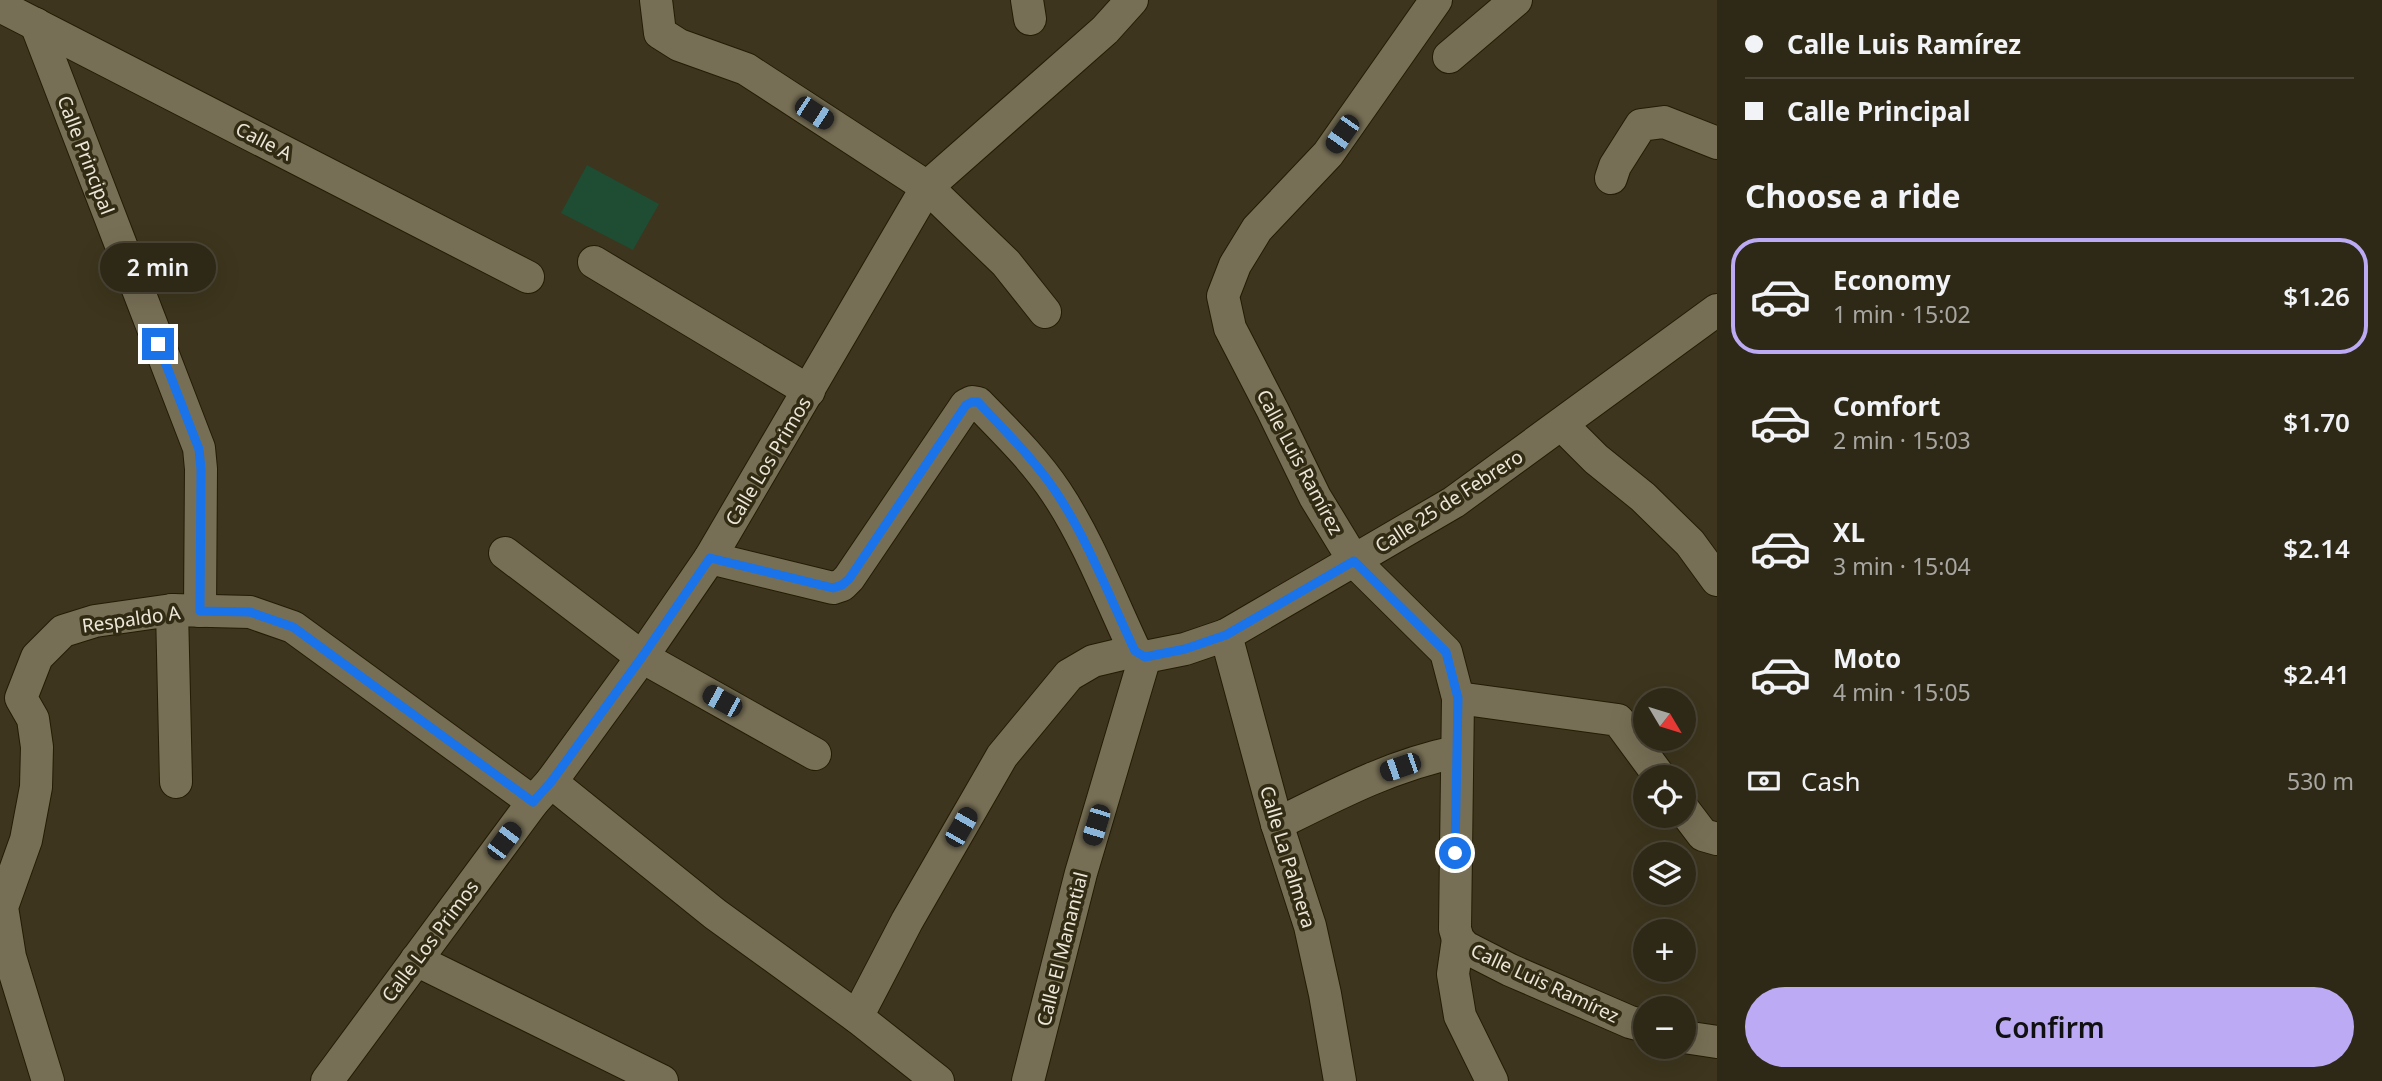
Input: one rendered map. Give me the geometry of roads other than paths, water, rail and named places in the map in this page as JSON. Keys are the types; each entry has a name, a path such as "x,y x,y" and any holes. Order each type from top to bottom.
{"street":[{"path":"656,0 660,33 679,45 746,69 927,187 1006,263 1045,312"},
{"name":"Calle Los Primos","path":"327,1081 642,657 710,558 927,187 1105,30 1132,0"},
{"name":"Calle Luis Ramírez","path":"1436,0 1328,154 1257,229 1235,265 1223,296 1230,328 1315,497 1354,561 1446,652 1458,698 1455,929 1458,939 1465,947 1510,970 1633,1023"},
{"path":"1449,57 1516,0"},
{"name":"Calle A","path":"0,6 528,277"},
{"name":"Calle Principal","path":"36,24 199,449 201,469 186,611 176,782"},
{"path":"1611,178 1615,166 1641,125 1664,122 1717,143"},
{"path":"594,262 809,391"},
{"name":"Calle 25 de Febrero","path":"857,1017 906,921 1002,756 1069,675 1093,660 1185,649 1226,635 1454,502 1717,310"},
{"path":"710,558 833,588 842,585 849,579 966,405 978,402 1035,464 1066,509 1140,654"},
{"path":"1562,425 1680,534 1717,580"},
{"path":"505,553 642,657 815,754"},
{"name":"Respaldo A","path":"48,1081 10,957 1,907 26,840 36,787 36,738 33,719 11,696 37,657 63,631 94,621 186,611 250,612 293,627 542,792 857,1017 937,1081"},
{"name":"Calle La Palmera","path":"1226,635 1277,824 1310,926 1340,1081"},
{"name":"Calle El Manantial","path":"1028,1081 1140,654"},
{"path":"1458,698 1618,720 1651,765"},
{"path":"1277,824 1377,775 1424,759 1456,752"},
{"path":"1696,826 1703,835 1717,839"},
{"path":"1458,939 1453,974 1460,1016 1492,1081"},
{"path":"416,960 662,1081"},
{"path":"1696,1039 1717,1042"}]}
